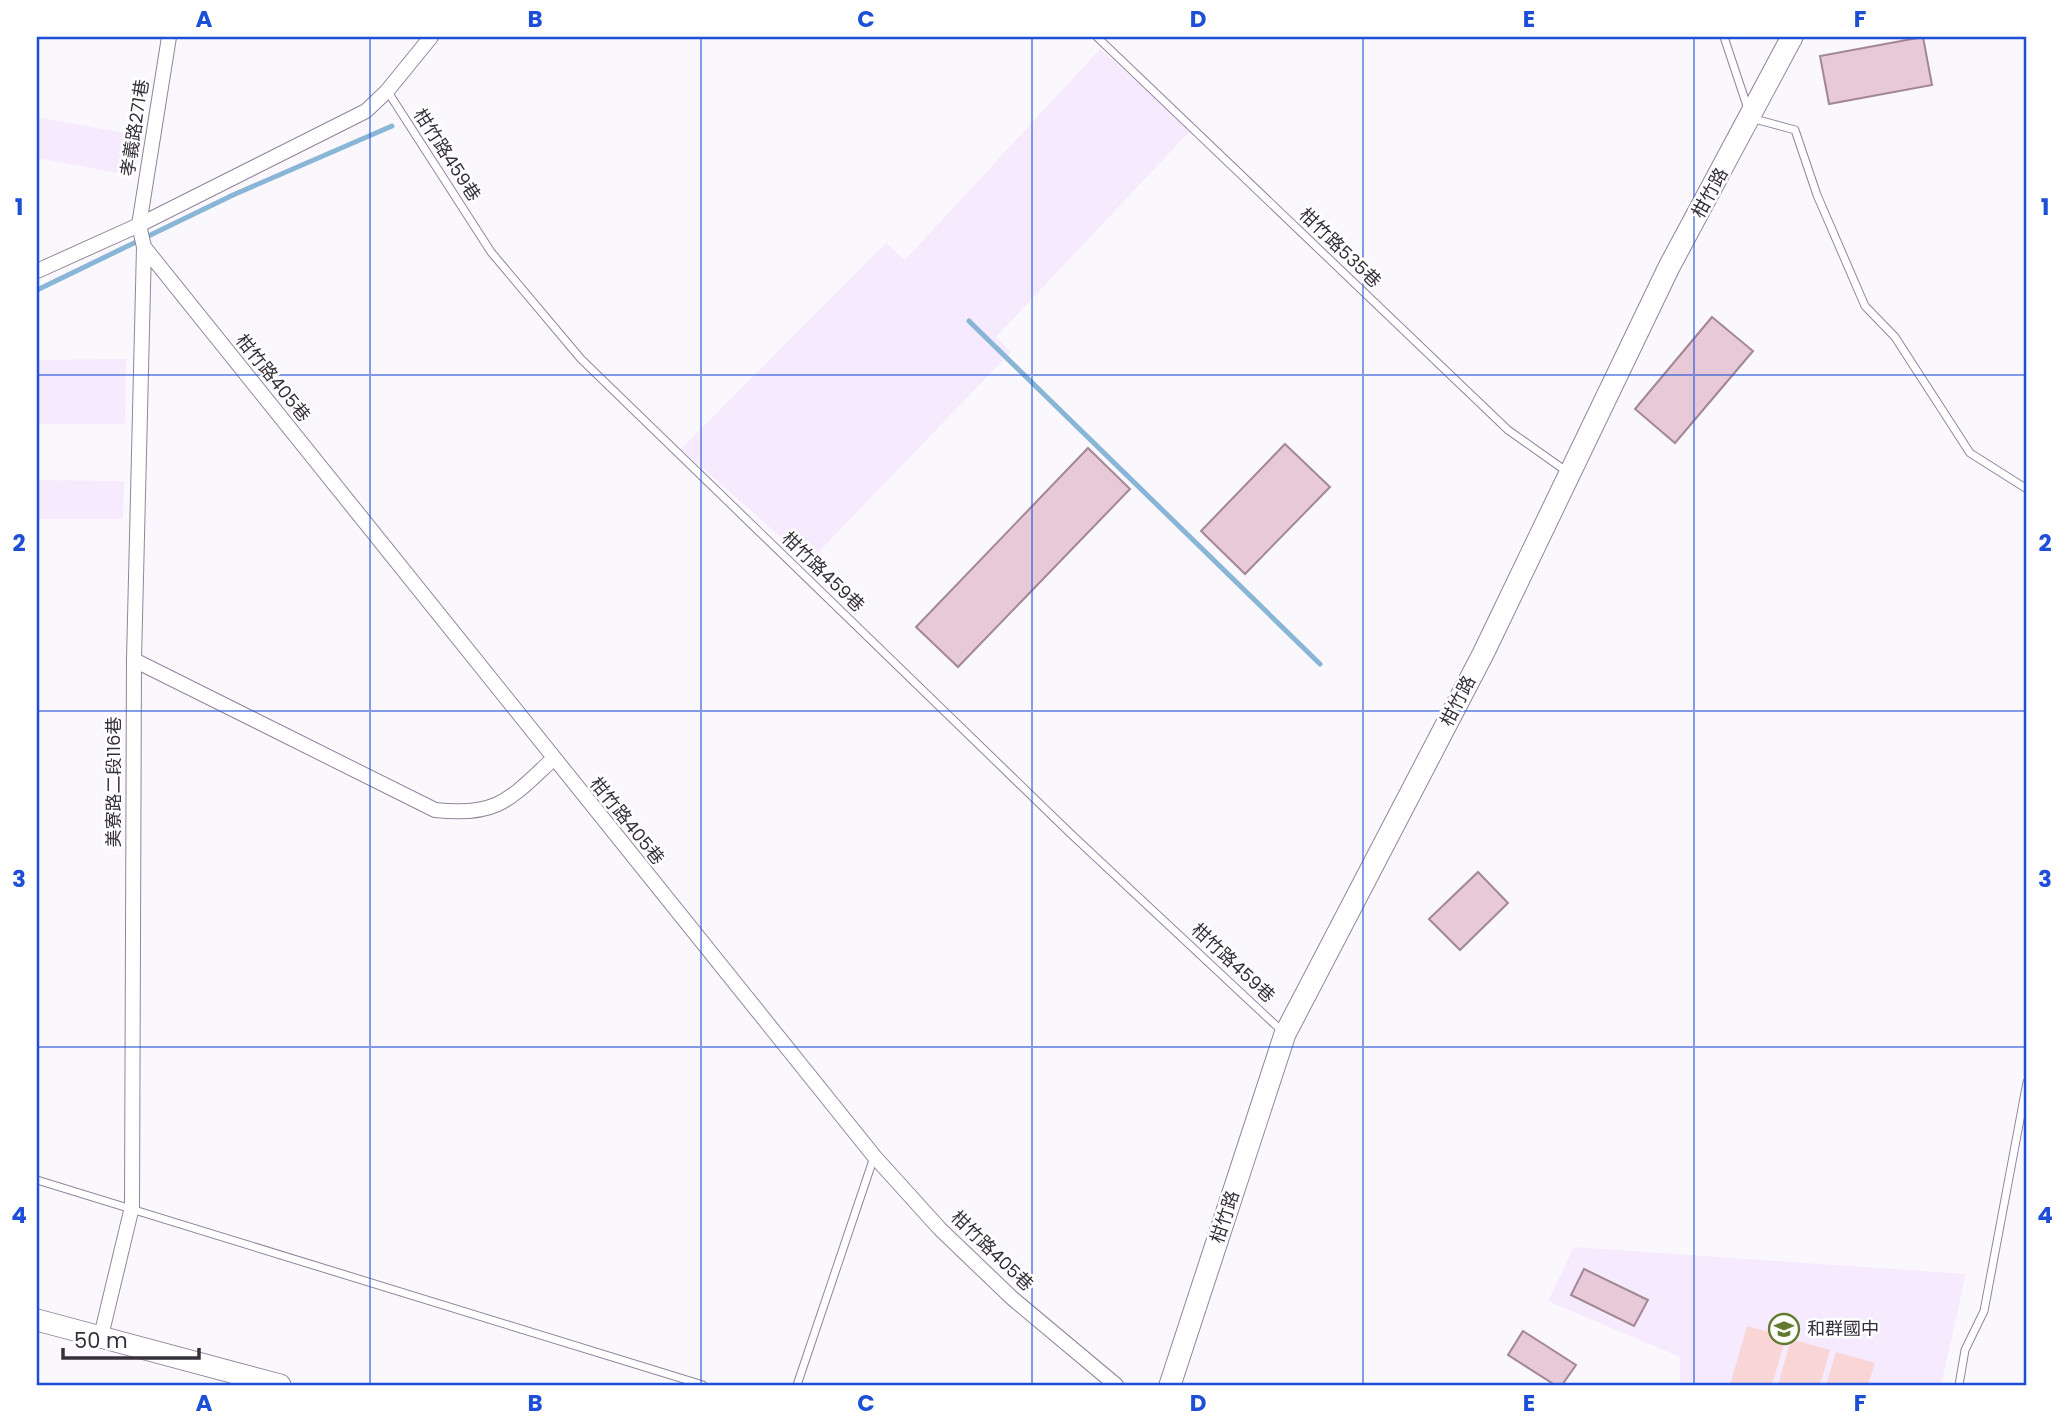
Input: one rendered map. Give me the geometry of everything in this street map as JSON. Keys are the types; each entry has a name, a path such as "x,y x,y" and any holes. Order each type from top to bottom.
{"street":[{"name":"孝義路271巷","path":"139,225 169,37"},
{"path":"37,271 139,225 366,111 387,91 431,37"},
{"name":"柑竹路","path":"1170,1385 1285,1034 1483,654 1568,472 1669,267 1792,37"},
{"name":"美寮路二段116巷","path":"101,1336 132,1207 134,660 144,247 139,225"},
{"name":"柑竹路405巷","path":"144,247 874,1156 940,1229 1012,1298 1116,1385"},
{"path":"134,660 435,810 461,813 487,810 512,797 553,759"},
{"path":"37,1320 275,1384"}],"lane":[{"name":"柑竹路535巷","path":"1097,37 1508,430 1568,472"},
{"path":"1724,37 1751,118 1795,130 1817,195 1865,306 1895,337 1970,453 2027,489"},
{"name":"柑竹路459巷","path":"387,91 491,252 581,359 1071,834 1285,1034"},
{"path":"1959,1385 1965,1350 1984,1311 2027,1082"},
{"path":"797,1385 874,1156"},
{"path":"37,1180 132,1207 703,1385"}],"shaded area":[{"path":"1100,49 1191,130 996,337 1011,352 809,562 681,449 886,243 905,260"},
{"path":"37,117 141,136 134,176 37,158"},
{"path":"126,359 125,424 37,424 37,360"},
{"path":"37,480 124,481 123,519 37,519"},
{"name":"和群國中","path":"1574,1247 1966,1274 1941,1385 1680,1385 1680,1357 1548,1301"},
{"path":"1747,1326 1786,1336 1772,1385 1730,1385"},
{"path":"1791,1339 1830,1350 1820,1385 1778,1385"},
{"path":"1836,1352 1875,1363 1868,1385 1826,1385"}],"building":[{"path":"1923,37 1932,85 1829,104 1820,56"},
{"path":"1712,317 1753,351 1675,443 1635,409"},
{"path":"1285,444 1330,487 1245,574 1201,531"},
{"path":"1088,448 1130,489 958,667 916,627"},
{"path":"1478,872 1508,903 1460,950 1429,919"},
{"path":"1584,1269 1648,1300 1634,1326 1571,1295"},
{"path":"1523,1331 1576,1365 1562,1385 1555,1385 1508,1355"}],"waterway":[{"path":"37,290 233,195 392,126"},
{"path":"969,321 1320,664"}],"place":[{"name":"和群國中","path":"1784,1329"}]}
